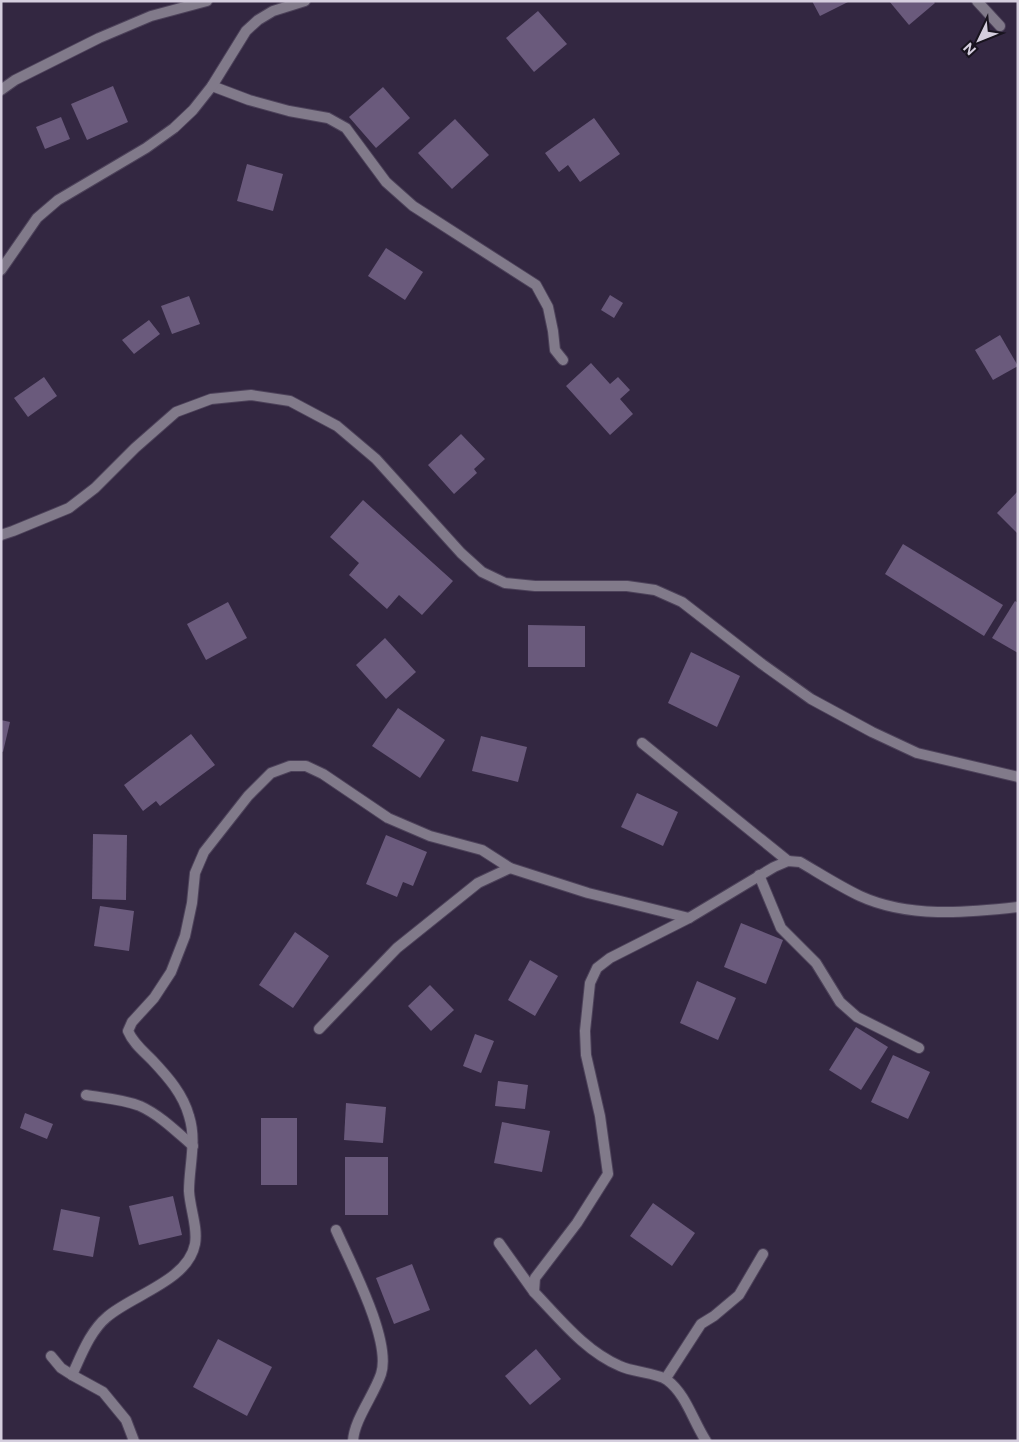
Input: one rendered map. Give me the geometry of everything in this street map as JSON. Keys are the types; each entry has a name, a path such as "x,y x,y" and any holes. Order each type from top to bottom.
{"street":[{"path":"1,90 15,80 99,38 151,16 207,1"},
{"path":"276,1 291,5"},
{"path":"1,270 38,218 58,200 146,148 167,133 193,110 212,86 246,31 252,25 273,11 305,1"},
{"path":"978,1 1000,26"},
{"path":"212,86 248,100 289,111 328,118 346,128 386,182 413,206 536,285 548,306 555,350 563,360"},
{"path":"1,535 69,508 95,488 135,448 176,412 211,399 251,395 290,401 337,426 376,459 461,553 482,572 505,583 535,586 627,586 656,590 682,602 811,699 872,732 917,753 1018,777"},
{"path":"642,743 788,861"},
{"path":"72,1375 91,1337 105,1318 126,1302 176,1274 190,1258 195,1244 189,1194 193,1146 190,1117 181,1095 165,1074 132,1040 128,1032 132,1022 154,998 171,972 185,936 192,903 195,873 204,852 248,796 271,773 290,766 306,766 323,774 388,818 430,836 482,850 510,868 588,893 689,918"},
{"path":"534,1292 535,1278 578,1223 608,1174 600,1116 586,1055 585,1031 590,983 597,968 610,958 689,918 759,875 788,861 800,862 860,896 898,908 940,912 1018,907"},
{"path":"319,1029 397,948 478,882 510,868"},
{"path":"759,875 782,928 816,963 840,1002 857,1017 919,1048"},
{"path":"86,1095 114,1099 139,1106 166,1123 193,1146"},
{"path":"336,1230 373,1316 383,1349 382,1372 358,1423 353,1441"},
{"path":"499,1243 534,1292 595,1352 620,1367 666,1378 678,1391 706,1441"},
{"path":"666,1378 702,1324 739,1295 762,1254"},
{"path":"51,1356 62,1368 72,1375 103,1392 126,1420 134,1441"}],"building":[{"path":"812,1 850,1 820,16"},
{"path":"889,1 933,1 935,3 909,25"},
{"path":"538,11 567,44 534,72 506,38"},
{"path":"113,86 128,122 87,140 71,104"},
{"path":"383,87 410,118 376,148 349,117"},
{"path":"61,117 70,139 45,149 36,127"},
{"path":"594,118 620,154 580,182 568,165 559,172 545,153"},
{"path":"455,119 489,155 452,189 418,153"},
{"path":"247,164 283,174 273,211 237,201"},
{"path":"386,248 423,272 405,300 368,276"},
{"path":"610,295 623,303 614,318 601,310"},
{"path":"189,296 200,324 172,334 161,306"},
{"path":"149,320 160,334 134,354 122,340"},
{"path":"1000,335 1018,366 993,380 975,350"},
{"path":"591,363 610,384 618,377 630,390 620,399 633,414 610,435 566,386"},
{"path":"44,377 57,396 28,417 14,398"},
{"path":"461,434 485,459 474,469 477,473 454,494 428,465"},
{"path":"1018,491 1018,534 997,513"},
{"path":"363,500 453,581 422,615 399,595 387,609 349,575 359,563 330,537"},
{"path":"903,544 1003,605 984,636 885,574"},
{"path":"1015,601 1018,603 1018,653 992,638"},
{"path":"228,602 247,638 206,660 187,624"},
{"path":"528,625 585,626 585,667 528,667"},
{"path":"385,638 416,672 386,699 356,665"},
{"path":"691,652 740,676 717,727 668,703"},
{"path":"398,708 445,740 420,778 372,746"},
{"path":"1,720 10,722 3,752 1,751"},
{"path":"191,734 215,765 160,806 156,801 143,811 124,785"},
{"path":"481,736 527,747 518,782 472,771"},
{"path":"637,793 678,812 663,846 621,827"},
{"path":"93,834 127,835 126,900 92,899"},
{"path":"386,835 427,852 413,886 403,882 397,897 366,884"},
{"path":"100,906 134,911 129,951 94,946"},
{"path":"741,923 783,940 766,984 724,967"},
{"path":"295,932 329,956 293,1008 259,985"},
{"path":"530,960 558,976 535,1016 508,1000"},
{"path":"697,981 736,998 718,1040 680,1023"},
{"path":"430,985 454,1010 431,1031 408,1006"},
{"path":"856,1027 888,1047 861,1090 829,1070"},
{"path":"475,1034 494,1041 481,1073 463,1066"},
{"path":"893,1055 930,1072 908,1119 871,1102"},
{"path":"498,1081 528,1085 525,1109 495,1106"},
{"path":"346,1103 386,1107 383,1143 344,1140"},
{"path":"25,1113 53,1124 47,1139 20,1128"},
{"path":"261,1118 297,1118 297,1185 261,1185"},
{"path":"502,1122 550,1131 542,1172 494,1163"},
{"path":"345,1157 388,1157 388,1215 345,1215"},
{"path":"173,1196 182,1235 139,1245 129,1206"},
{"path":"653,1203 695,1233 672,1266 630,1236"},
{"path":"61,1209 100,1217 93,1257 53,1250"},
{"path":"412,1264 430,1310 394,1324 376,1278"},
{"path":"218,1339 272,1367 247,1416 193,1387"},
{"path":"536,1349 561,1379 530,1405 505,1376"}]}
